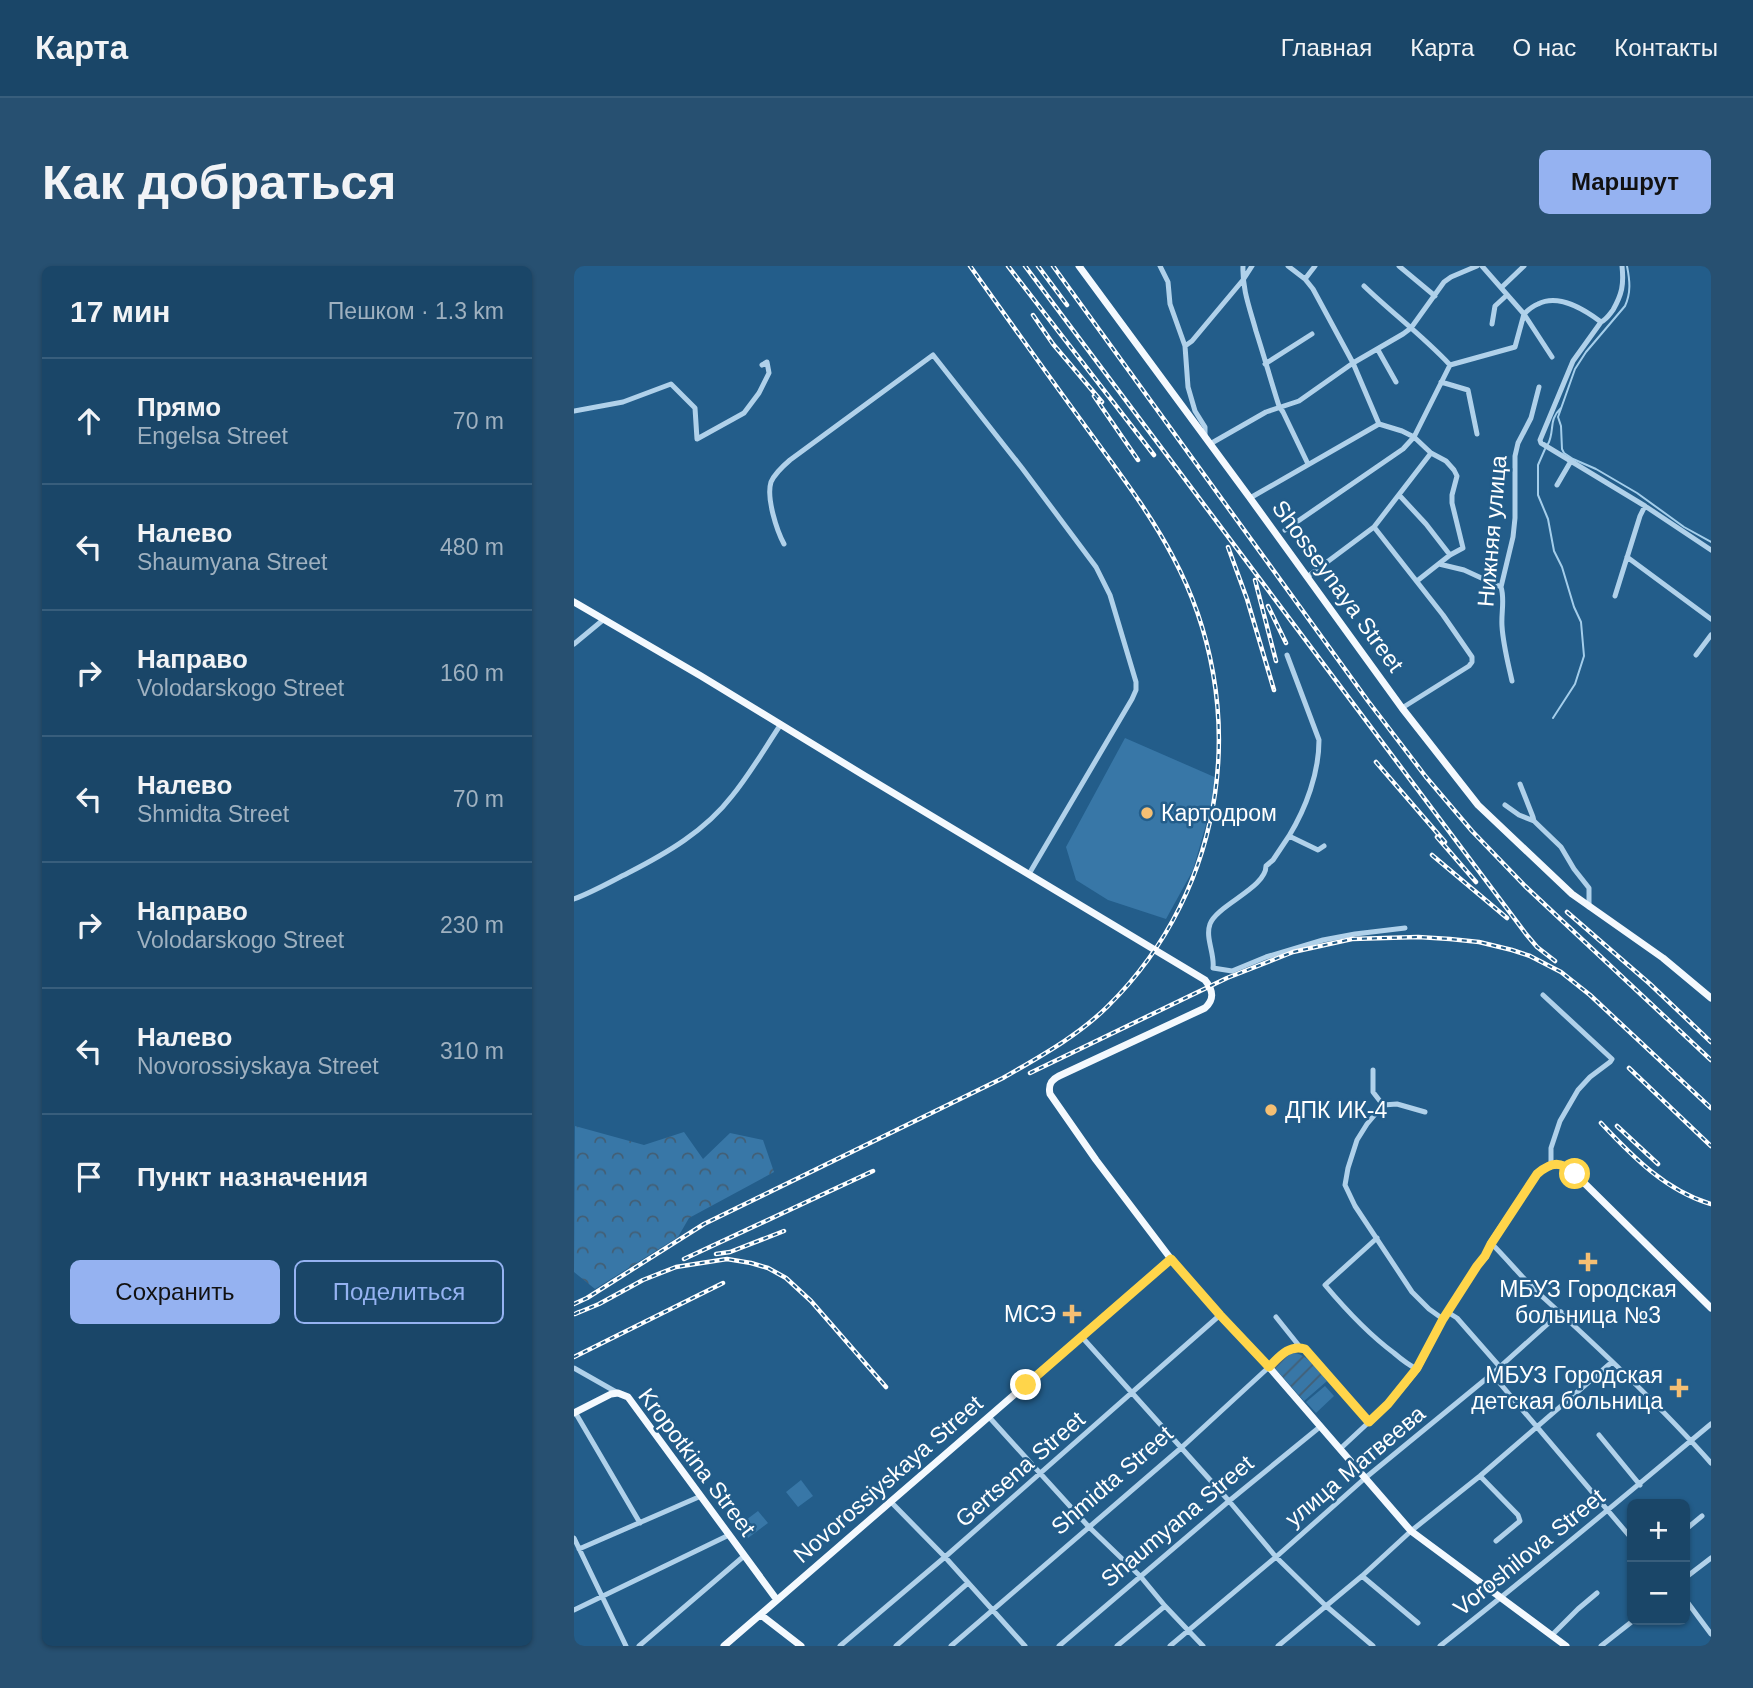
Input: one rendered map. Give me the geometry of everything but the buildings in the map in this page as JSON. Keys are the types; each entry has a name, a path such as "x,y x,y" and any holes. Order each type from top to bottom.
{"main road":[{"name":"Shosseynaya Street","path":"1079,266 1402,708 1478,805 1572,894 1663,958 1711,998"},
{"path":"574,602 672,658 1205,980 1213,994 1205,1008 1054,1079 1049,1090 1096,1160 1171,1259 1411,1531 1566,1646"},
{"path":"1300,1347 1314,1357 1369,1422 1388,1404 1417,1368 1446,1316 1537,1174 1551,1165 1567,1166 1711,1308"},
{"name":"Novorossiyskaya Street","path":"724,1646 1171,1259"},
{"name":"Shmidta Street","path":"1269,1367 1286,1351 1300,1347"},
{"path":"574,1413 618,1393"},
{"name":"Kropotkina Street","path":"618,1393 628,1397 778,1600"},
{"path":"761,1615 790,1643 801,1646"}],"street":[{"path":"1160,266 1168,282 1170,304 1185,346 1188,387 1195,411 1205,427 1205,436"},
{"path":"1243,266 1248,309 1265,364 1279,406 1308,464"},
{"path":"1185,346 1192,341 1252,266"},
{"path":"1289,266 1313,289 1353,363 1379,424"},
{"path":"1305,279 1315,266"},
{"path":"1399,266 1435,296"},
{"path":"1210,444 1266,412 1299,401 1353,363 1378,350 1410,328 1444,282 1480,266 1524,313 1552,357"},
{"path":"1502,288 1524,266"},
{"path":"1622,266 1621,296 1607,319 1601,322 1573,361 1540,440 1711,550"},
{"path":"1364,286 1422,336 1450,365"},
{"path":"1492,324 1495,306 1507,295"},
{"path":"1285,530 1404,449 1414,437 1450,365 1515,347 1524,313 1540,302 1562,301 1589,313 1601,322"},
{"path":"1265,364 1312,334"},
{"path":"1378,350 1396,382"},
{"path":"784,544 777,530 770,491 771,482 780,469 933,355 1096,567 1110,594 1136,682 1132,699 1029,874"},
{"path":"574,411 623,402 671,384 695,408 697,439 744,413 759,393 769,373 767,362 762,365"},
{"path":"1441,382 1468,390 1477,434"},
{"name":"Нижняя улица","path":"1512,681 1502,629 1502,587 1515,518 1515,456 1518,443 1531,418 1539,387"},
{"path":"1250,498 1379,424 1402,431 1414,437 1431,453 1447,461 1457,476 1452,503 1463,548 1417,581"},
{"path":"1307,577 1374,527 1431,453"},
{"path":"1557,485 1571,461"},
{"path":"1400,496 1450,555"},
{"path":"1615,596 1645,506"},
{"path":"1374,527 1443,615 1472,657 1469,666 1402,708"},
{"path":"1627,557 1711,619"},
{"path":"1438,564 1464,570 1502,587"},
{"path":"574,644 603,620"},
{"path":"1696,655 1711,635"},
{"path":"1205,980 1214,962 1208,931 1210,924 1266,873 1266,866 1273,860 1298,821 1310,790 1319,753 1319,740 1287,655"},
{"path":"574,899 666,853 706,824 732,797 781,724"},
{"path":"1520,784 1534,821"},
{"path":"1505,804 1519,815 1534,821 1561,847 1589,888 1589,906"},
{"path":"1289,836 1318,850 1324,846"},
{"path":"1213,968 1231,971 1323,940 1405,928"},
{"path":"1543,995 1612,1059 1584,1083 1560,1121 1551,1148 1551,1165"},
{"path":"1373,1070 1373,1092 1383,1105"},
{"path":"1426,1112 1397,1104 1383,1105 1357,1140 1345,1185 1355,1206 1414,1296 1429,1309 1457,1318 1500,1367"},
{"path":"1377,1238 1325,1285 1363,1328 1409,1365 1417,1368"},
{"path":"1491,1244 1533,1288 1612,1362 1711,1464"},
{"name":"улица Матвеева","path":"1170,1646 1364,1479 1493,1374 1561,1312"},
{"name":"Gertsena Street","path":"840,1646 1220,1315"},
{"path":"1276,1317 1300,1347"},
{"path":"1081,1336 1276,1557 1326,1606 1373,1646"},
{"path":"1278,1646 1612,1362"},
{"name":"Shmidta Street","path":"951,1646 1269,1367"},
{"path":"574,1368 618,1393"},
{"path":"1493,1374 1627,1533"},
{"path":"574,1413 640,1523"},
{"path":"989,1418 1203,1646"},
{"path":"1340,1449 1369,1422"},
{"name":"Voroshilova Street","path":"1440,1646 1640,1485 1711,1424"},
{"name":"Shaumyana Street","path":"1059,1646 1321,1426"},
{"path":"1599,1435 1640,1485"},
{"path":"1480,1476 1521,1521 1496,1542"},
{"path":"579,1549 701,1496"},
{"path":"891,1502 1025,1646"},
{"path":"1690,1526 1702,1516"},
{"path":"574,1610 729,1535"},
{"path":"574,1538 626,1646"},
{"name":"Kropotkina Street","path":"639,1646 744,1556"},
{"path":"1690,1574 1711,1558"},
{"path":"1362,1576 1418,1623"},
{"path":"896,1646 968,1583"},
{"path":"1552,1636 1597,1593"},
{"path":"1117,1646 1165,1606"},
{"path":"1690,1606 1710,1632"},
{"path":"1601,1646 1628,1625"},
{"path":"1287,1638 1293,1646"},
{"path":"1068,1639 1074,1646"}],"green space":[{"name":"Картодром","path":"1125,738 1219,779 1193,870 1166,919 1108,900 1076,880 1066,847"},
{"path":"575,1126 644,1145 684,1132 703,1159 730,1133 763,1140 774,1172 689,1218 678,1237 595,1289 574,1272"},
{"path":"1294,1353 1308,1360 1327,1381 1304,1401 1273,1366"},
{"path":"1325,1386 1334,1396 1316,1413 1306,1402"},
{"path":"801,1480 813,1496 798,1507 786,1492"},
{"path":"758,1511 768,1523 748,1538 738,1526"}],"waterway":[{"path":"1627,266 1629,287 1625,306 1575,369 1558,417 1562,449 1573,459 1637,493 1684,527 1711,542"},
{"path":"1548,444 1554,417 1561,408"},
{"path":"1545,449 1538,465 1538,495 1548,519 1554,551 1581,622 1584,656 1575,684 1553,718"}],"railway":[{"path":"574,1304 704,1224 1003,1078 1071,1036 1108,1006 1148,959 1180,907 1202,851 1215,793 1219,733 1213,673 1198,614 1173,557 1145,509 970,266"},
{"path":"1008,266 1154,455"},
{"path":"1025,266 1526,934 1555,961"},
{"path":"1038,266 1067,305"},
{"path":"1053,266 1426,777 1472,831 1525,886 1711,1060"},
{"path":"1033,315 1053,344 1102,402"},
{"path":"1094,396 1138,460"},
{"path":"1228,547 1247,599 1274,690"},
{"path":"1255,580 1276,661"},
{"path":"1268,606 1286,643"},
{"path":"1376,762 1445,842"},
{"path":"1437,837 1476,882"},
{"path":"1432,855 1507,918"},
{"path":"1567,912 1650,984 1711,1042"},
{"path":"1030,1073 1227,978 1293,952 1352,939 1418,937 1479,942 1512,950 1561,972 1590,995 1711,1108"},
{"path":"1629,1068 1711,1146"},
{"path":"1601,1123 1651,1171 1679,1190 1711,1204"},
{"path":"1617,1126 1658,1164"},
{"path":"684,1259 873,1171"},
{"path":"716,1254 730,1252 784,1231"},
{"path":"579,1312 575,1314 599,1304 643,1280 676,1267 727,1259 751,1263 768,1268 786,1278 811,1301 886,1387"},
{"path":"574,1357 723,1283"}],"place":[{"name":"Картодром","path":"1147,813"},
{"name":"ДПК ИК-4","path":"1271,1110"},
{"name":"МБУЗ Городская больница №3","path":"1588,1262"},
{"name":"МСЭ","path":"1072,1314"},
{"name":"МБУЗ Городская детская больница","path":"1679,1388"}],"route":[{"path":"1026,1385 1171,1259 1269,1367 1286,1351 1300,1347 1305,1349 1369,1422 1402,1389 1417,1368 1443,1319 1537,1174 1555,1164 1567,1166 1575,1174"}]}
